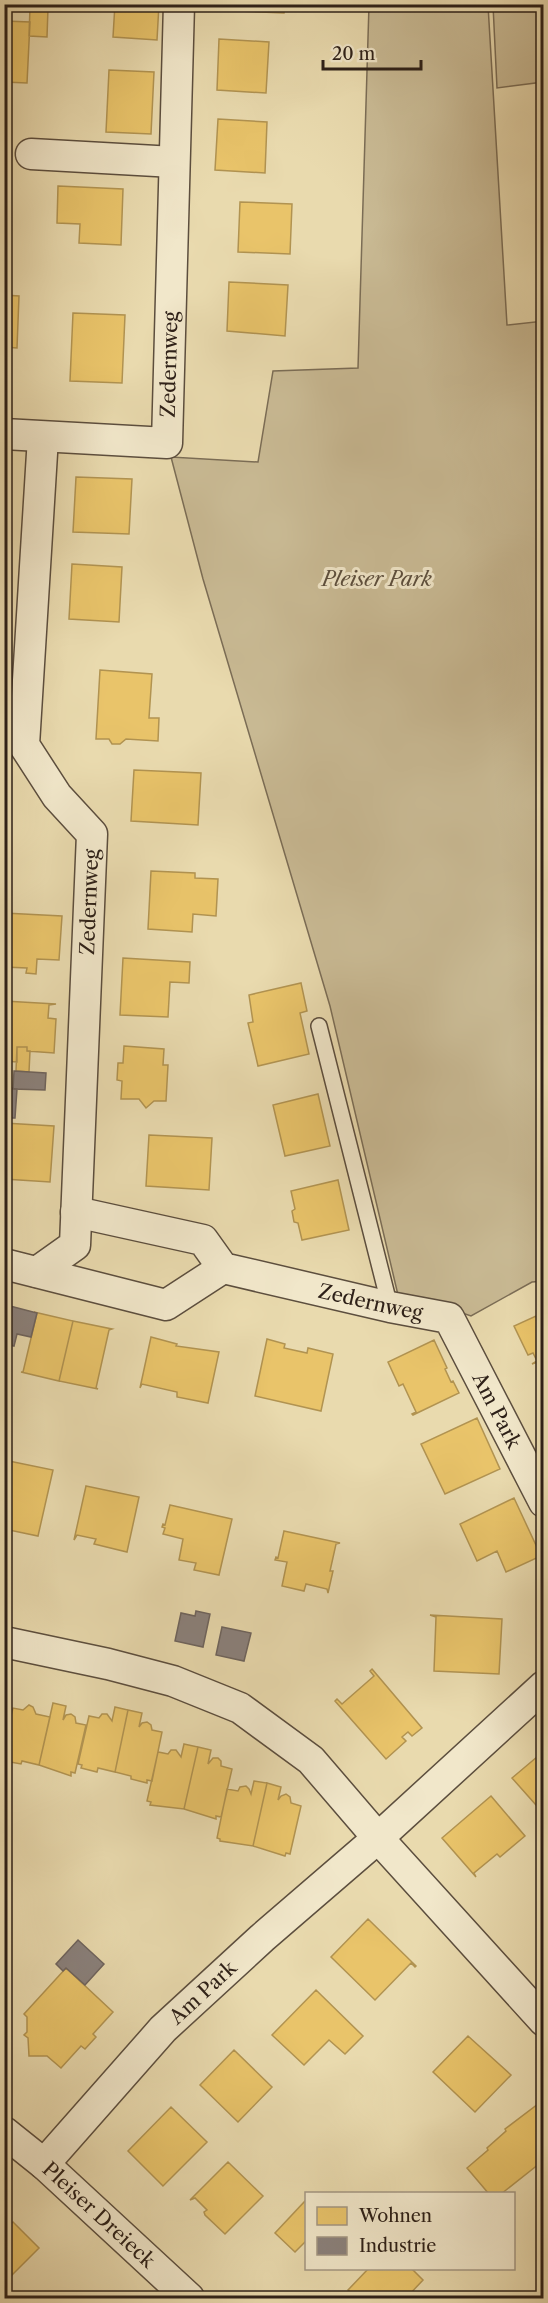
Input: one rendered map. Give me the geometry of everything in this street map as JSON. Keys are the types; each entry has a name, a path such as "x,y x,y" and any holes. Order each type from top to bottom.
{"street":[{"name":"Zedernweg","path":"4,434 167,442 179,4"},
{"path":"31,154 174,162"},
{"name":"Zedernweg","path":"37,1272 75,1245 92,834 57,796 24,745 43,436"},
{"path":"4,1264 166,1305 223,1268 204,1240 76,1212"},
{"name":"Zedernweg","path":"223,1268 390,1307 449,1318"},
{"name":"Am Park","path":"449,1318 543,1502"},
{"path":"6,1644 108,1664 173,1681 240,1708 311,1761 543,2021"},
{"name":"Am Park","path":"44,2164 163,2030 262,1938 378,1838 543,1686"},
{"name":"Pleiser Dreieck","path":"5,2133 44,2164 189,2298"}],"lane":[{"path":"319,1026 390,1307"}],"green space":[{"name":"Pleiser Park","path":"369,5 488,5 507,325 544,321 544,1281 532,1282 471,1316 433,1303 398,1295 330,1006 203,579 171,457 258,462 273,371 358,368"},
{"path":"493,5 543,5 543,82 497,88"}],"building: Wohnen":[{"path":"115,4 159,4 157,40 113,37"},
{"path":"216,4 285,4 284,13 216,10"},
{"path":"30,8 48,8 47,37 29,36"},
{"path":"4,21 30,22 27,83 4,82"},
{"path":"219,39 269,42 266,93 217,90"},
{"path":"109,70 154,72 151,134 106,132"},
{"path":"218,119 267,122 265,173 215,170"},
{"path":"58,186 123,189 121,245 79,243 80,224 57,223"},
{"path":"240,202 292,204 290,254 238,252"},
{"path":"229,282 288,285 285,336 227,331"},
{"path":"4,295 19,296 17,348 4,347"},
{"path":"73,313 125,315 122,383 70,381"},
{"path":"76,477 132,479 129,534 73,532"},
{"path":"72,564 122,567 119,622 69,619"},
{"path":"100,670 152,674 149,718 159,718 158,741 126,739 120,744 112,744 109,739 96,739"},
{"path":"134,770 201,773 198,825 131,821"},
{"path":"151,871 195,873 195,878 218,879 216,916 193,914 192,932 148,929"},
{"path":"4,913 62,916 59,960 37,959 36,974 26,973 27,968 4,967"},
{"path":"123,958 190,962 189,983 170,982 168,1017 120,1015"},
{"path":"301,983 307,1011 300,1013 309,1054 258,1066 248,1023 253,1022 249,995"},
{"path":"4,1001 56,1004 49,1005 48,1018 56,1019 54,1053 27,1051 27,1047 17,1047 17,1062 4,1061"},
{"path":"124,1046 164,1049 163,1065 168,1065 166,1101 154,1101 146,1108 139,1099 121,1099 122,1081 117,1080 118,1063 123,1063"},
{"path":"17,1047 27,1047 27,1051 30,1051 29,1072 16,1071"},
{"path":"318,1094 330,1146 285,1156 273,1105"},
{"path":"4,1123 54,1126 50,1182 4,1179"},
{"path":"149,1135 212,1138 209,1190 146,1186"},
{"path":"338,1180 349,1230 302,1240 298,1223 294,1222 292,1211 295,1209 291,1191"},
{"path":"34,1312 73,1321 59,1381 21,1372 23,1372 37,1313"},
{"path":"536,1316 538,1322 544,1319 544,1360 532,1364 537,1361 533,1353 528,1355 514,1326"},
{"path":"73,1321 112,1329 109,1330 96,1388 98,1389 59,1381"},
{"path":"151,1337 177,1344 176,1346 219,1352 208,1403 177,1397 177,1392 142,1384 140,1388"},
{"path":"267,1339 285,1344 284,1348 307,1353 308,1348 333,1354 321,1411 255,1396"},
{"path":"434,1340 451,1382 453,1381 459,1393 413,1415 416,1412 403,1384 399,1386 388,1362"},
{"path":"477,1418 500,1469 445,1494 421,1444"},
{"path":"4,1460 53,1470 38,1536 4,1529 4,1511 9,1492 4,1491"},
{"path":"86,1486 139,1497 127,1552 94,1544 96,1539 77,1535 74,1540"},
{"path":"514,1498 541,1556 506,1572 497,1551 477,1561 460,1524"},
{"path":"170,1505 232,1519 219,1575 194,1570 196,1563 179,1560 183,1539 163,1534 165,1528 162,1527 163,1524 165,1525"},
{"path":"284,1531 340,1543 336,1544 328,1593 327,1589 306,1584 304,1591 282,1586 287,1562 275,1560 276,1557 278,1558"},
{"path":"430,1615 502,1619 499,1674 434,1671 436,1617"},
{"path":"372,1669 422,1728 412,1736 408,1732 402,1737 406,1741 386,1759 335,1701 337,1699 342,1704 374,1676 370,1671"},
{"path":"53,1703 66,1706 63,1720 66,1715 71,1714 75,1717 76,1723 86,1725 75,1773 71,1772 71,1776 39,1765"},
{"path":"29,1705 33,1707 36,1714 50,1717 39,1765 22,1761 21,1764 5,1761 6,1736 4,1732 7,1731 13,1708 23,1710"},
{"path":"115,1707 128,1710 115,1772 98,1768 97,1772 81,1768 82,1765 78,1764 89,1716 99,1718 102,1714 107,1714 112,1721"},
{"path":"128,1710 142,1713 139,1727 142,1723 147,1722 151,1725 152,1730 162,1732 152,1781 147,1780 147,1783 115,1772"},
{"path":"184,1744 198,1747 184,1809 150,1805 151,1802 147,1801 158,1752 168,1754 171,1750 176,1750 181,1757"},
{"path":"198,1747 211,1750 208,1764 213,1758 218,1758 221,1766 232,1769 221,1817 216,1816 216,1819 184,1809"},
{"path":"544,1751 544,1814 512,1778"},
{"path":"254,1781 267,1783 253,1846 220,1841 217,1838 227,1789 238,1791 240,1787 246,1786 251,1794"},
{"path":"267,1783 281,1787 278,1800 286,1794 290,1797 291,1803 301,1806 290,1854 286,1853 285,1856 253,1846"},
{"path":"491,1796 525,1836 500,1857 497,1854 474,1873 476,1877 442,1838"},
{"path":"368,1919 416,1966 411,1963 375,2000 331,1957"},
{"path":"66,1968 113,2012 93,2034 96,2037 85,2049 81,2046 61,2068 47,2056 29,2056 28,2038 24,2035 27,2032 27,2017 24,2014"},
{"path":"316,1990 363,2036 345,2054 329,2040 304,2065 272,2035"},
{"path":"468,2036 511,2075 475,2112 433,2072"},
{"path":"234,2050 272,2087 238,2122 200,2085"},
{"path":"538,2104 544,2111 544,2160 504,2192 487,2192 467,2168 488,2150 487,2148 506,2131 505,2129"},
{"path":"171,2107 207,2142 163,2186 128,2151"},
{"path":"228,2162 263,2196 225,2234 205,2215 204,2212 207,2210 195,2198 190,2200"},
{"path":"305,2201 305,2242 295,2252 275,2233"},
{"path":"13,2222 39,2248 4,2283 4,2230"},
{"path":"367,2270 413,2270 423,2280 408,2296 403,2292 397,2298 357,2298 348,2290"}],"building: Industrie":[{"path":"14,1071 46,1073 45,1090 13,1089"},
{"path":"4,1088 17,1089 15,1118 4,1118"},
{"path":"10,1306 37,1313 31,1337 17,1334 14,1346 4,1344 4,1330"},
{"path":"196,1611 210,1614 203,1647 175,1641 181,1613 195,1616"},
{"path":"222,1627 251,1633 244,1661 216,1655"},
{"path":"78,1940 104,1964 85,1985 66,1968 63,1971 56,1964"}]}
